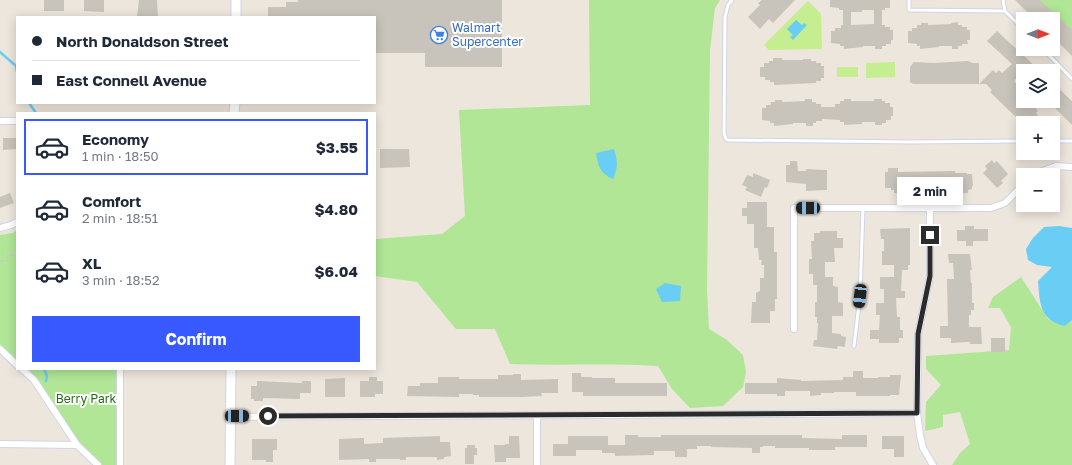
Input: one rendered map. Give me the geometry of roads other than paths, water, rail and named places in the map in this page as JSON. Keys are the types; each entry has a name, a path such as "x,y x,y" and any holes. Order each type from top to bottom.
{"street":[{"path":"236,0 236,16"},
{"path":"0,121 16,121"},
{"path":"1051,168 1056,166 1072,166"},
{"path":"794,329 794,208 991,208 1004,203 1016,192"},
{"path":"930,208 930,276 918,334 917,413 923,448 933,465"},
{"path":"0,228 16,222"},
{"path":"0,349 16,363"},
{"path":"23,370 34,380 77,445 98,465"},
{"path":"120,370 120,465"},
{"path":"230,465 231,370"},
{"path":"231,417 917,413"},
{"path":"537,416 537,465"},
{"path":"0,444 77,445"}],"lane":[{"path":"732,0 728,5 725,18 724,133 726,139 728,140 911,142 1016,141"},
{"path":"909,0 909,10 1005,11"},
{"path":"1003,0 1005,11 1016,22"},
{"path":"1050,56 1072,78"},
{"path":"1060,141 1072,141"},
{"path":"854,346 860,296 863,208"}],"water":[{"path":"796,20 802,25 804,23 807,25 793,40 790,37 793,35 787,29"},
{"path":"614,149 617,164 613,179 605,175 600,169 596,153"},
{"path":"1059,226 1072,228 1072,320 1065,326 1050,320 1042,310 1038,281 1052,267 1037,265 1028,260 1026,249 1033,238 1044,227"},
{"path":"665,283 681,286 680,301 662,302 656,289"}],"waterway":[{"path":"0,52 16,66"},
{"path":"30,104 35,112"},
{"path":"44,370 47,376 46,381"}],"place":[{"name":"Walmart Supercenter","path":"439,35"}],"park label":[{"name":"Berry Park","path":"86,399"}]}
